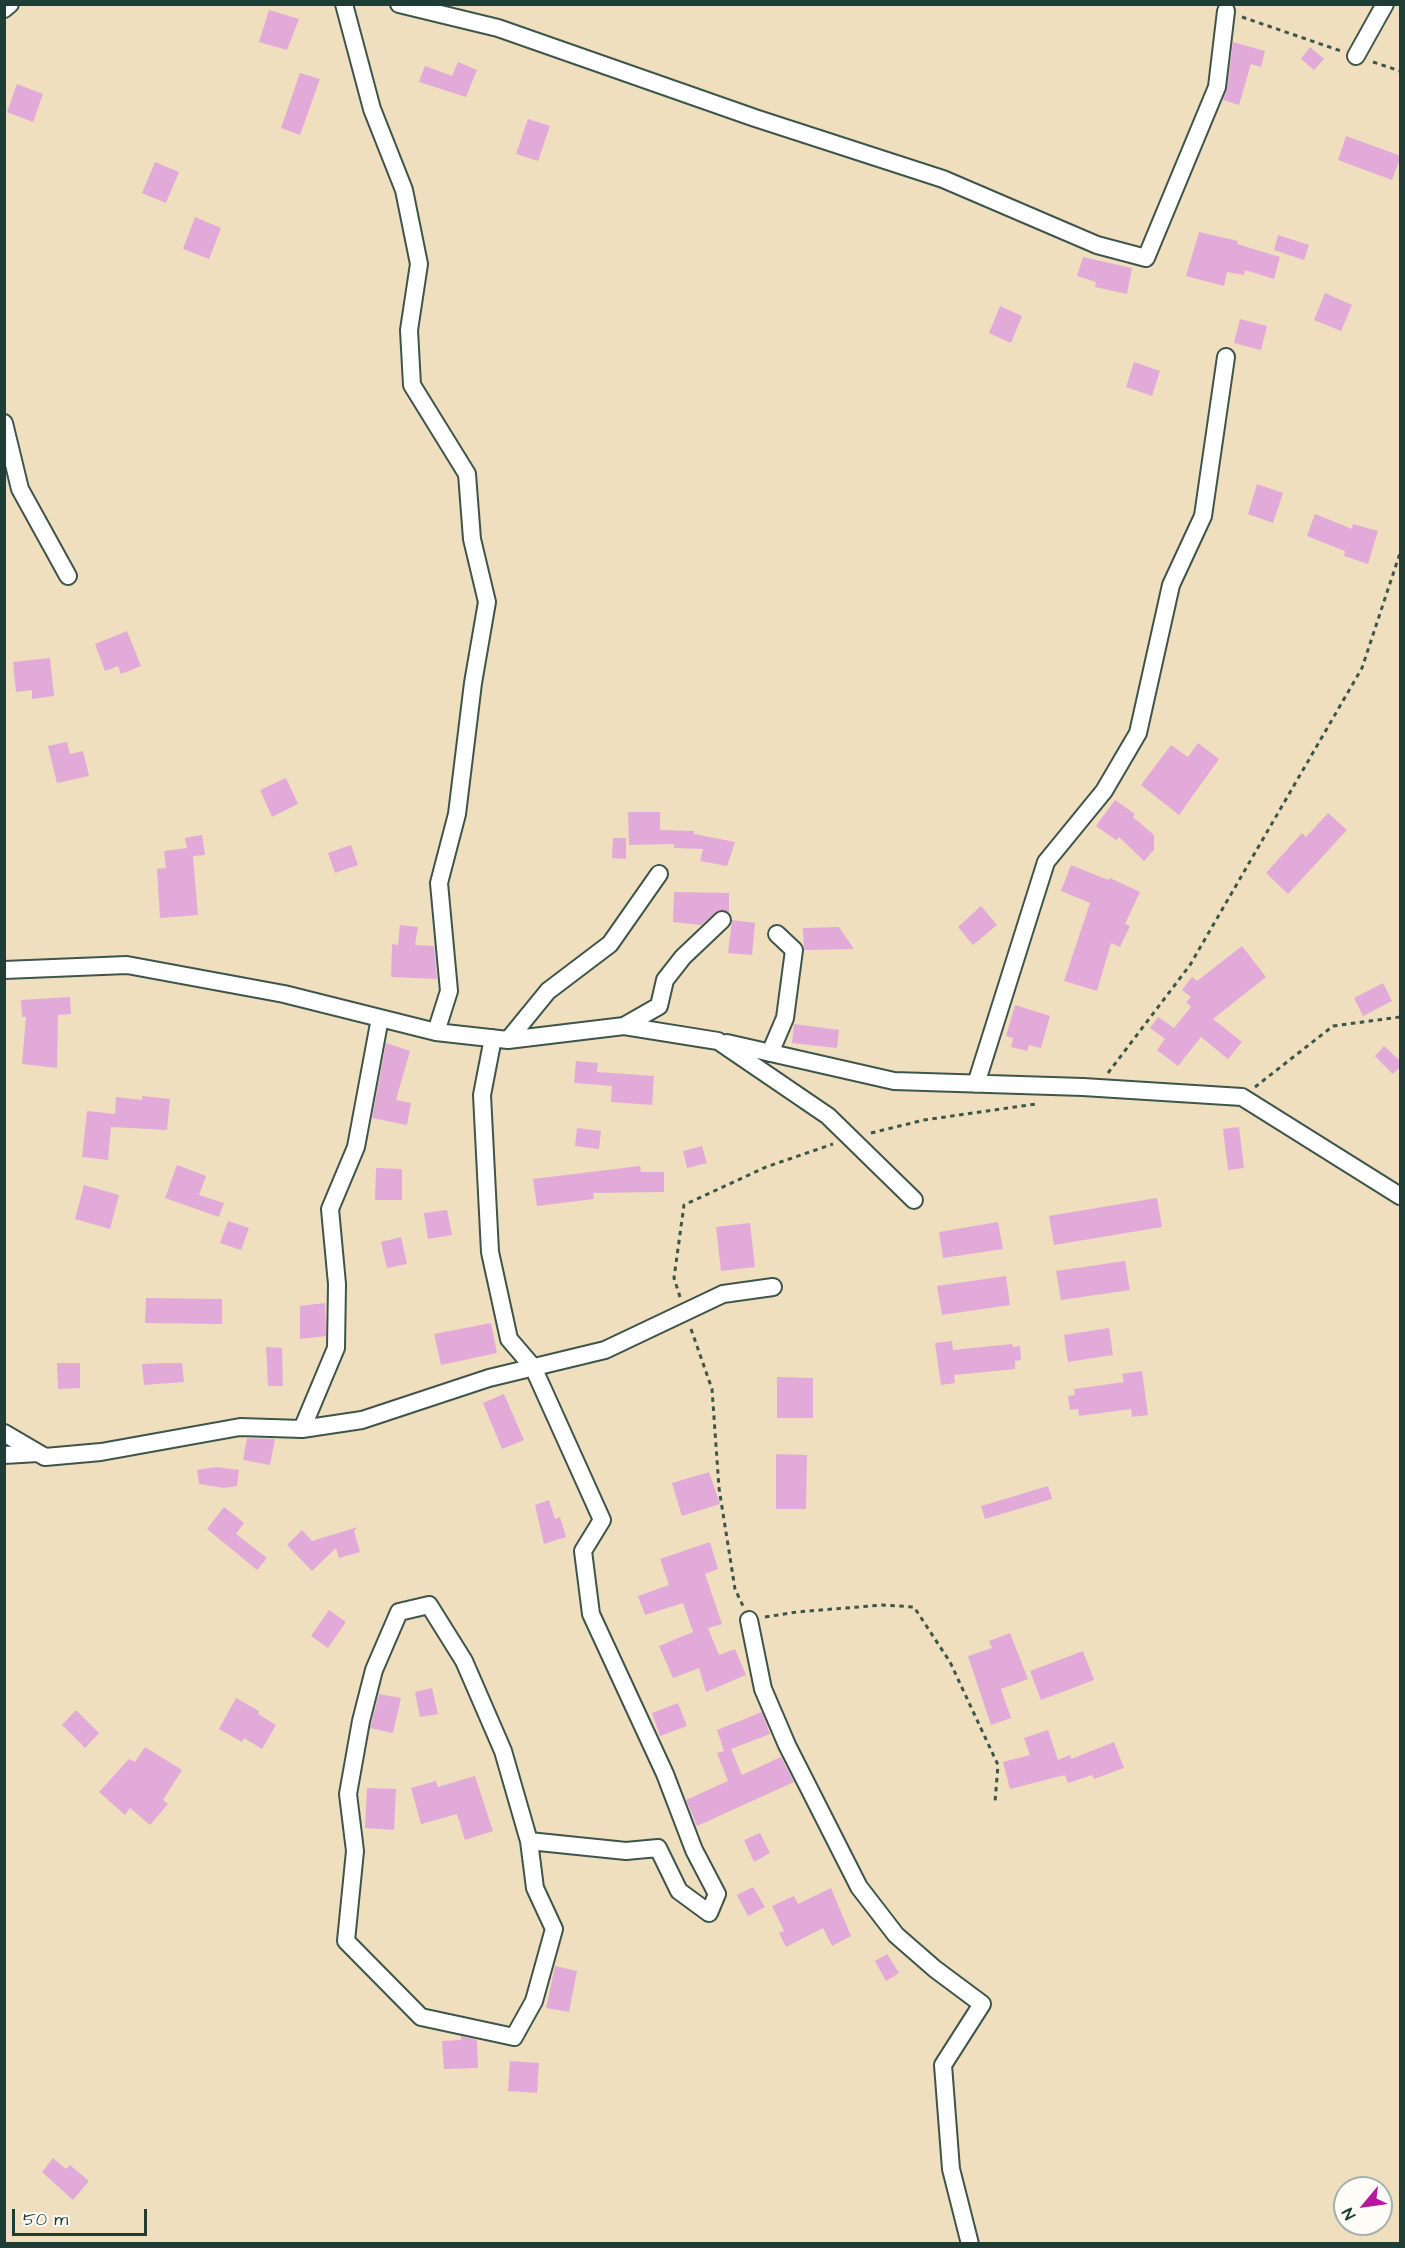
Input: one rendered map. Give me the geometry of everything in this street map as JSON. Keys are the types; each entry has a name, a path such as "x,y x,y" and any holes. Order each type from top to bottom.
{"street":[{"path":"4,9 10,4"},
{"path":"344,4 372,109 404,190 419,264 409,330 412,385 467,474 471,539 487,602 473,683 457,814 439,883 449,991 435,1032"},
{"path":"399,4 498,28 755,118 943,179 1097,245 1146,258 1217,87 1226,11"},
{"path":"1356,56 1385,4"},
{"path":"976,1084 1046,862 1104,791 1138,734 1171,585 1203,516 1226,357"},
{"path":"4,423 20,489 68,576"},
{"path":"529,1841 626,1851 658,1848 679,1891 709,1913 717,1894 694,1850 665,1774 591,1614 583,1551 602,1520 533,1367 509,1339 490,1252 482,1095 501,1039 548,991 610,944 659,874"},
{"path":"624,1026 659,1006 665,980 683,957 722,920"},
{"path":"770,1053 785,1018 794,950 777,934"},
{"path":"4,970 127,965 284,994 435,1032 501,1039 624,1026 718,1041 894,1081 1096,1088 1242,1097 1401,1196"},
{"path":"302,1429 336,1348 337,1284 330,1209 356,1147 380,1018"},
{"path":"718,1041 828,1116 914,1200"},
{"path":"4,1433 45,1457 100,1452 240,1427 302,1429 362,1420 489,1378 605,1350 723,1294 773,1287"},
{"path":"4,1455 38,1453"},
{"path":"429,1605 464,1661 503,1751 529,1841 536,1888 554,1929 534,2001 514,2037 421,2018 346,1941 355,1851 348,1794 361,1721 374,1670 399,1612 429,1605"},
{"path":"749,1620 763,1689 787,1745 859,1887 896,1935 981,2004 943,2066 951,2169 970,2244"}],"path":[{"path":"1226,11 1401,71"},
{"path":"1096,1088 1190,965 1362,668 1401,553"},
{"path":"1242,1097 1333,1026 1401,1017"},
{"path":"995,1802 998,1765 950,1662 914,1607 861,1606 797,1612 749,1620 735,1589 719,1488 712,1389 674,1278 684,1205 766,1167 851,1138 924,1120 1039,1103"}],"building":[{"path":"269,10 299,19 287,50 259,42"},
{"path":"1233,42 1265,51 1261,67 1251,64 1239,105 1223,100 1227,89"},
{"path":"1310,47 1324,59 1314,70 1301,59"},
{"path":"458,62 477,70 466,97 419,82 425,66 452,76"},
{"path":"300,73 320,79 300,135 281,128"},
{"path":"17,84 43,94 33,122 7,112"},
{"path":"528,119 550,126 538,161 516,154"},
{"path":"1346,136 1401,156 1392,180 1338,160"},
{"path":"155,162 179,172 166,203 142,193"},
{"path":"195,217 221,228 209,259 183,249"},
{"path":"1199,232 1238,241 1237,244 1280,257 1274,279 1245,270 1244,275 1227,272 1224,286 1186,276"},
{"path":"1278,235 1309,245 1304,260 1274,250"},
{"path":"1083,257 1132,268 1127,294 1095,287 1096,282 1077,276"},
{"path":"1325,293 1352,305 1341,331 1314,320"},
{"path":"1000,306 1022,316 1011,343 989,333"},
{"path":"1240,319 1267,326 1261,350 1234,343"},
{"path":"1134,362 1160,371 1152,396 1126,387"},
{"path":"1257,484 1283,493 1273,523 1248,514"},
{"path":"1315,514 1352,529 1353,524 1378,531 1368,564 1344,556 1345,551 1307,536"},
{"path":"127,631 141,666 121,674 118,666 105,671 95,644"},
{"path":"50,658 54,696 32,699 32,690 16,692 13,662"},
{"path":"67,742 70,754 83,751 89,776 57,783 48,746"},
{"path":"1198,743 1219,759 1179,815 1141,785 1171,745 1188,757"},
{"path":"286,778 298,804 272,817 260,790"},
{"path":"1115,800 1135,814 1133,817 1154,835 1154,850 1144,861 1119,837 1116,840 1096,826"},
{"path":"628,812 660,812 660,830 694,831 694,834 735,842 727,866 700,861 703,849 674,848 674,844 629,845"},
{"path":"1328,813 1347,830 1288,894 1266,873 1302,833 1306,837"},
{"path":"202,835 205,855 193,856 198,915 160,918 157,869 166,868 164,851 187,848 185,838"},
{"path":"613,838 626,838 626,859 612,858"},
{"path":"351,845 358,865 335,873 328,853"},
{"path":"1071,865 1108,880 1110,878 1140,892 1125,924 1130,926 1120,947 1111,943 1097,991 1064,981 1090,903 1061,891"},
{"path":"674,892 729,893 729,912 719,910 701,925 673,922"},
{"path":"981,906 997,925 973,945 958,927"},
{"path":"732,920 755,923 752,955 728,953"},
{"path":"400,925 418,927 415,945 434,946 437,979 391,977 392,944 398,945"},
{"path":"839,927 854,949 804,950 803,928"},
{"path":"1242,946 1266,977 1213,1019 1242,1042 1228,1059 1201,1037 1178,1066 1157,1050 1165,1039 1150,1028 1158,1017 1174,1028 1191,1007 1186,1002 1191,997 1182,990 1192,977 1197,981"},
{"path":"1383,983 1392,1001 1363,1016 1354,998"},
{"path":"70,997 71,1014 58,1015 57,1068 22,1064 26,1017 22,1017 21,1000"},
{"path":"1015,1005 1050,1016 1041,1048 1029,1045 1027,1051 1011,1047 1013,1038 1006,1036"},
{"path":"794,1024 839,1030 837,1048 792,1043"},
{"path":"386,1043 410,1051 396,1100 411,1103 407,1125 372,1118"},
{"path":"1384,1046 1401,1062 1401,1066 1393,1074 1375,1056"},
{"path":"576,1061 598,1063 597,1072 654,1076 652,1105 611,1102 612,1086 574,1083"},
{"path":"142,1096 170,1099 167,1130 111,1127 108,1160 82,1157 87,1111 115,1114 116,1097 142,1100"},
{"path":"1239,1127 1244,1168 1228,1170 1223,1129"},
{"path":"577,1128 601,1131 599,1149 575,1146"},
{"path":"702,1146 707,1163 687,1168 683,1151"},
{"path":"177,1165 206,1176 199,1195 224,1203 219,1217 165,1198"},
{"path":"640,1166 641,1172 664,1172 664,1192 593,1193 594,1199 537,1206 533,1179"},
{"path":"376,1168 402,1169 402,1200 375,1200"},
{"path":"84,1185 119,1195 110,1229 75,1219"},
{"path":"1157,1198 1162,1227 1054,1245 1049,1216"},
{"path":"447,1210 452,1235 428,1239 424,1213"},
{"path":"228,1221 249,1228 241,1250 220,1243"},
{"path":"998,1222 1003,1249 943,1258 939,1232"},
{"path":"750,1223 755,1267 721,1271 716,1227"},
{"path":"401,1237 407,1264 387,1268 381,1242"},
{"path":"1125,1261 1130,1290 1061,1300 1056,1271"},
{"path":"1006,1276 1010,1305 942,1315 937,1286"},
{"path":"146,1298 222,1299 222,1324 145,1323"},
{"path":"325,1303 326,1336 300,1339 300,1306"},
{"path":"491,1323 497,1353 441,1365 434,1334"},
{"path":"1109,1328 1113,1355 1068,1362 1064,1335"},
{"path":"952,1341 953,1350 1012,1344 1013,1347 1020,1346 1021,1360 1015,1361 1015,1369 954,1375 955,1383 941,1385 935,1343"},
{"path":"266,1347 282,1348 283,1386 268,1386"},
{"path":"57,1363 80,1363 80,1388 58,1389"},
{"path":"182,1363 184,1382 144,1385 142,1364"},
{"path":"1142,1371 1148,1415 1132,1417 1131,1409 1079,1416 1078,1409 1070,1410 1068,1396 1075,1395 1074,1389 1124,1382 1122,1374"},
{"path":"777,1377 813,1378 813,1418 777,1418"},
{"path":"504,1394 524,1440 502,1449 483,1403"},
{"path":"247,1438 275,1439 270,1465 243,1460"},
{"path":"776,1454 807,1455 806,1509 776,1509"},
{"path":"216,1467 239,1470 237,1486 224,1488 199,1484 197,1470"},
{"path":"709,1472 720,1504 682,1516 672,1483"},
{"path":"1048,1486 1052,1499 985,1519 981,1506"},
{"path":"549,1500 555,1519 560,1517 566,1537 544,1544 535,1505"},
{"path":"224,1507 244,1523 236,1534 267,1558 257,1570 207,1529"},
{"path":"358,1527 354,1531 360,1552 339,1558 336,1548 312,1571 287,1545 302,1530 312,1541"},
{"path":"710,1542 718,1569 705,1574 722,1624 708,1628 719,1655 735,1649 746,1675 706,1692 699,1668 673,1678 659,1646 693,1632 683,1603 645,1615 638,1596 669,1585 660,1559"},
{"path":"329,1610 346,1622 328,1648 311,1636"},
{"path":"1010,1633 1028,1679 1001,1689 1011,1718 991,1725 968,1656 992,1648 989,1641"},
{"path":"1083,1651 1094,1680 1041,1700 1030,1671"},
{"path":"432,1688 438,1714 420,1717 415,1692"},
{"path":"379,1694 401,1698 393,1733 370,1728"},
{"path":"236,1698 259,1711 258,1714 276,1725 262,1749 244,1738 242,1742 219,1729"},
{"path":"678,1703 687,1726 660,1736 652,1713"},
{"path":"76,1710 99,1733 85,1748 62,1725"},
{"path":"762,1712 770,1734 731,1749 742,1775 781,1757 794,1782 697,1826 686,1800 728,1781 717,1753 724,1751 717,1730"},
{"path":"1048,1730 1058,1760 1070,1755 1071,1759 1114,1742 1124,1768 1094,1779 1092,1775 1068,1783 1065,1775 1010,1789 1003,1762 1030,1755 1024,1738"},
{"path":"145,1747 182,1770 163,1800 168,1804 150,1825 130,1808 125,1815 99,1792 129,1759 135,1762"},
{"path":"475,1776 493,1831 465,1840 457,1814 421,1824 411,1788 436,1781 438,1787"},
{"path":"367,1788 396,1789 394,1830 365,1828"},
{"path":"760,1833 770,1853 754,1862 744,1840"},
{"path":"753,1887 765,1907 748,1916 737,1895"},
{"path":"831,1888 851,1936 832,1946 823,1928 786,1947 779,1933 784,1931 772,1906 794,1896 798,1904"},
{"path":"887,1954 899,1973 886,1981 875,1961"},
{"path":"555,1966 577,1971 569,2012 546,2008"},
{"path":"461,2036 477,2040 478,2068 444,2069 442,2041 461,2040"},
{"path":"510,2061 539,2063 537,2093 508,2091"},
{"path":"53,2158 66,2169 70,2165 89,2181 73,2200 42,2172"}]}
